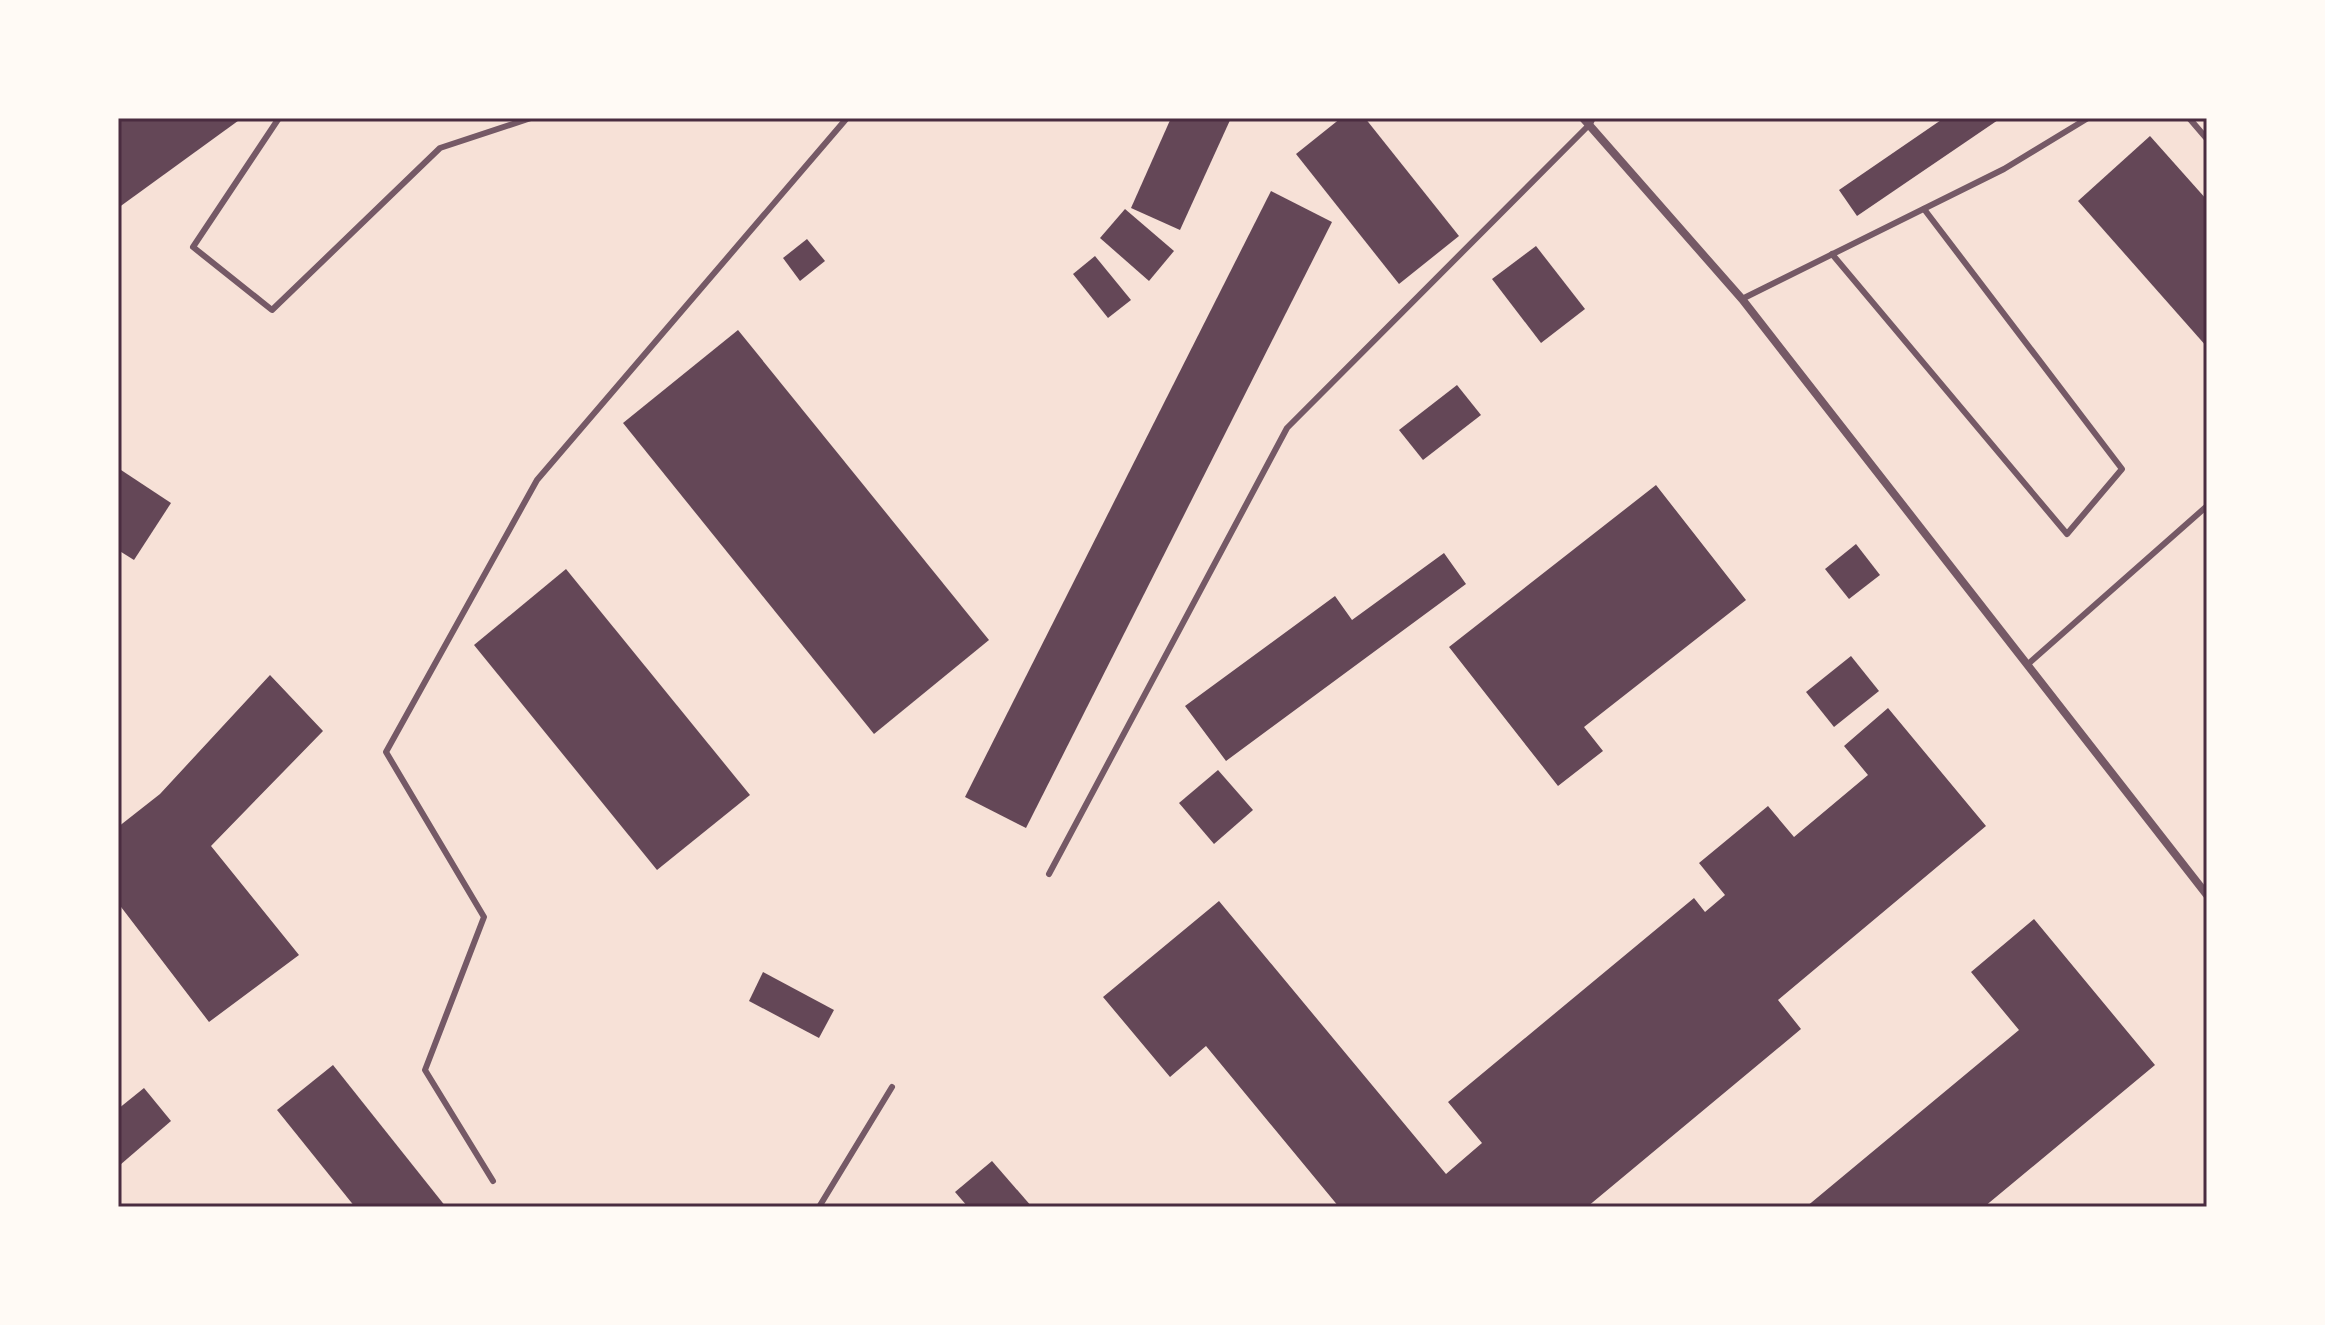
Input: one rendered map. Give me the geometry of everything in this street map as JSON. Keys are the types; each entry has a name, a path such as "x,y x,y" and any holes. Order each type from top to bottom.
{"street":[{"path":"1588,120 1742,299 2207,895"}],"lane":[{"path":"279,118 193,247 272,310 440,148 531,118"},
{"path":"493,1181 425,1070 484,917 386,752 537,480 847,118"},
{"path":"1742,299 2004,169 2088,118"},
{"path":"2189,118 2207,139"},
{"path":"1049,874 1287,428 1588,120"},
{"path":"1832,254 2067,534 2122,469 1924,209"},
{"path":"2027,665 2207,506"},
{"path":"819,1207 892,1087"}],"building":[{"path":"118,118 242,118 118,208"},
{"path":"1171,118 1231,118 1180,230 1131,208"},
{"path":"1341,118 1365,118 1459,236 1399,284 1296,154"},
{"path":"1944,118 2001,118 1857,216 1839,190"},
{"path":"2150,136 2207,200 2207,347 2078,201"},
{"path":"1271,191 1332,222 1026,828 965,797"},
{"path":"1125,209 1174,251 1149,281 1100,238"},
{"path":"807,239 825,261 800,281 783,258"},
{"path":"1536,246 1585,309 1541,343 1492,279"},
{"path":"1095,256 1131,300 1108,318 1073,274"},
{"path":"738,330 989,640 874,734 623,423"},
{"path":"1457,385 1481,415 1423,460 1399,430"},
{"path":"118,468 171,503 134,560 118,550"},
{"path":"1656,485 1746,600 1584,727 1603,751 1558,786 1449,647"},
{"path":"1856,544 1880,575 1849,599 1825,569"},
{"path":"1444,553 1466,584 1226,761 1185,706 1335,596 1352,620"},
{"path":"566,569 750,795 657,870 474,645"},
{"path":"1851,656 1879,691 1834,727 1806,692"},
{"path":"270,675 323,731 211,846 299,955 209,1022 118,903 118,827 160,794"},
{"path":"1888,708 1986,826 1778,1000 1801,1029 1587,1207 1339,1207 1206,1046 1170,1077 1103,997 1219,901 1446,1174 1482,1143 1448,1102 1694,898 1705,912 1725,895 1699,863 1768,806 1794,837 1868,775 1844,746"},
{"path":"1218,770 1253,810 1214,844 1179,803"},
{"path":"2034,919 2155,1065 1984,1207 1806,1207 2019,1030 1971,972"},
{"path":"763,972 834,1010 819,1038 749,1001"},
{"path":"333,1065 446,1207 355,1207 277,1110"},
{"path":"144,1088 171,1121 120,1165 118,1109"},
{"path":"992,1161 1032,1207 968,1207 955,1192"}]}
